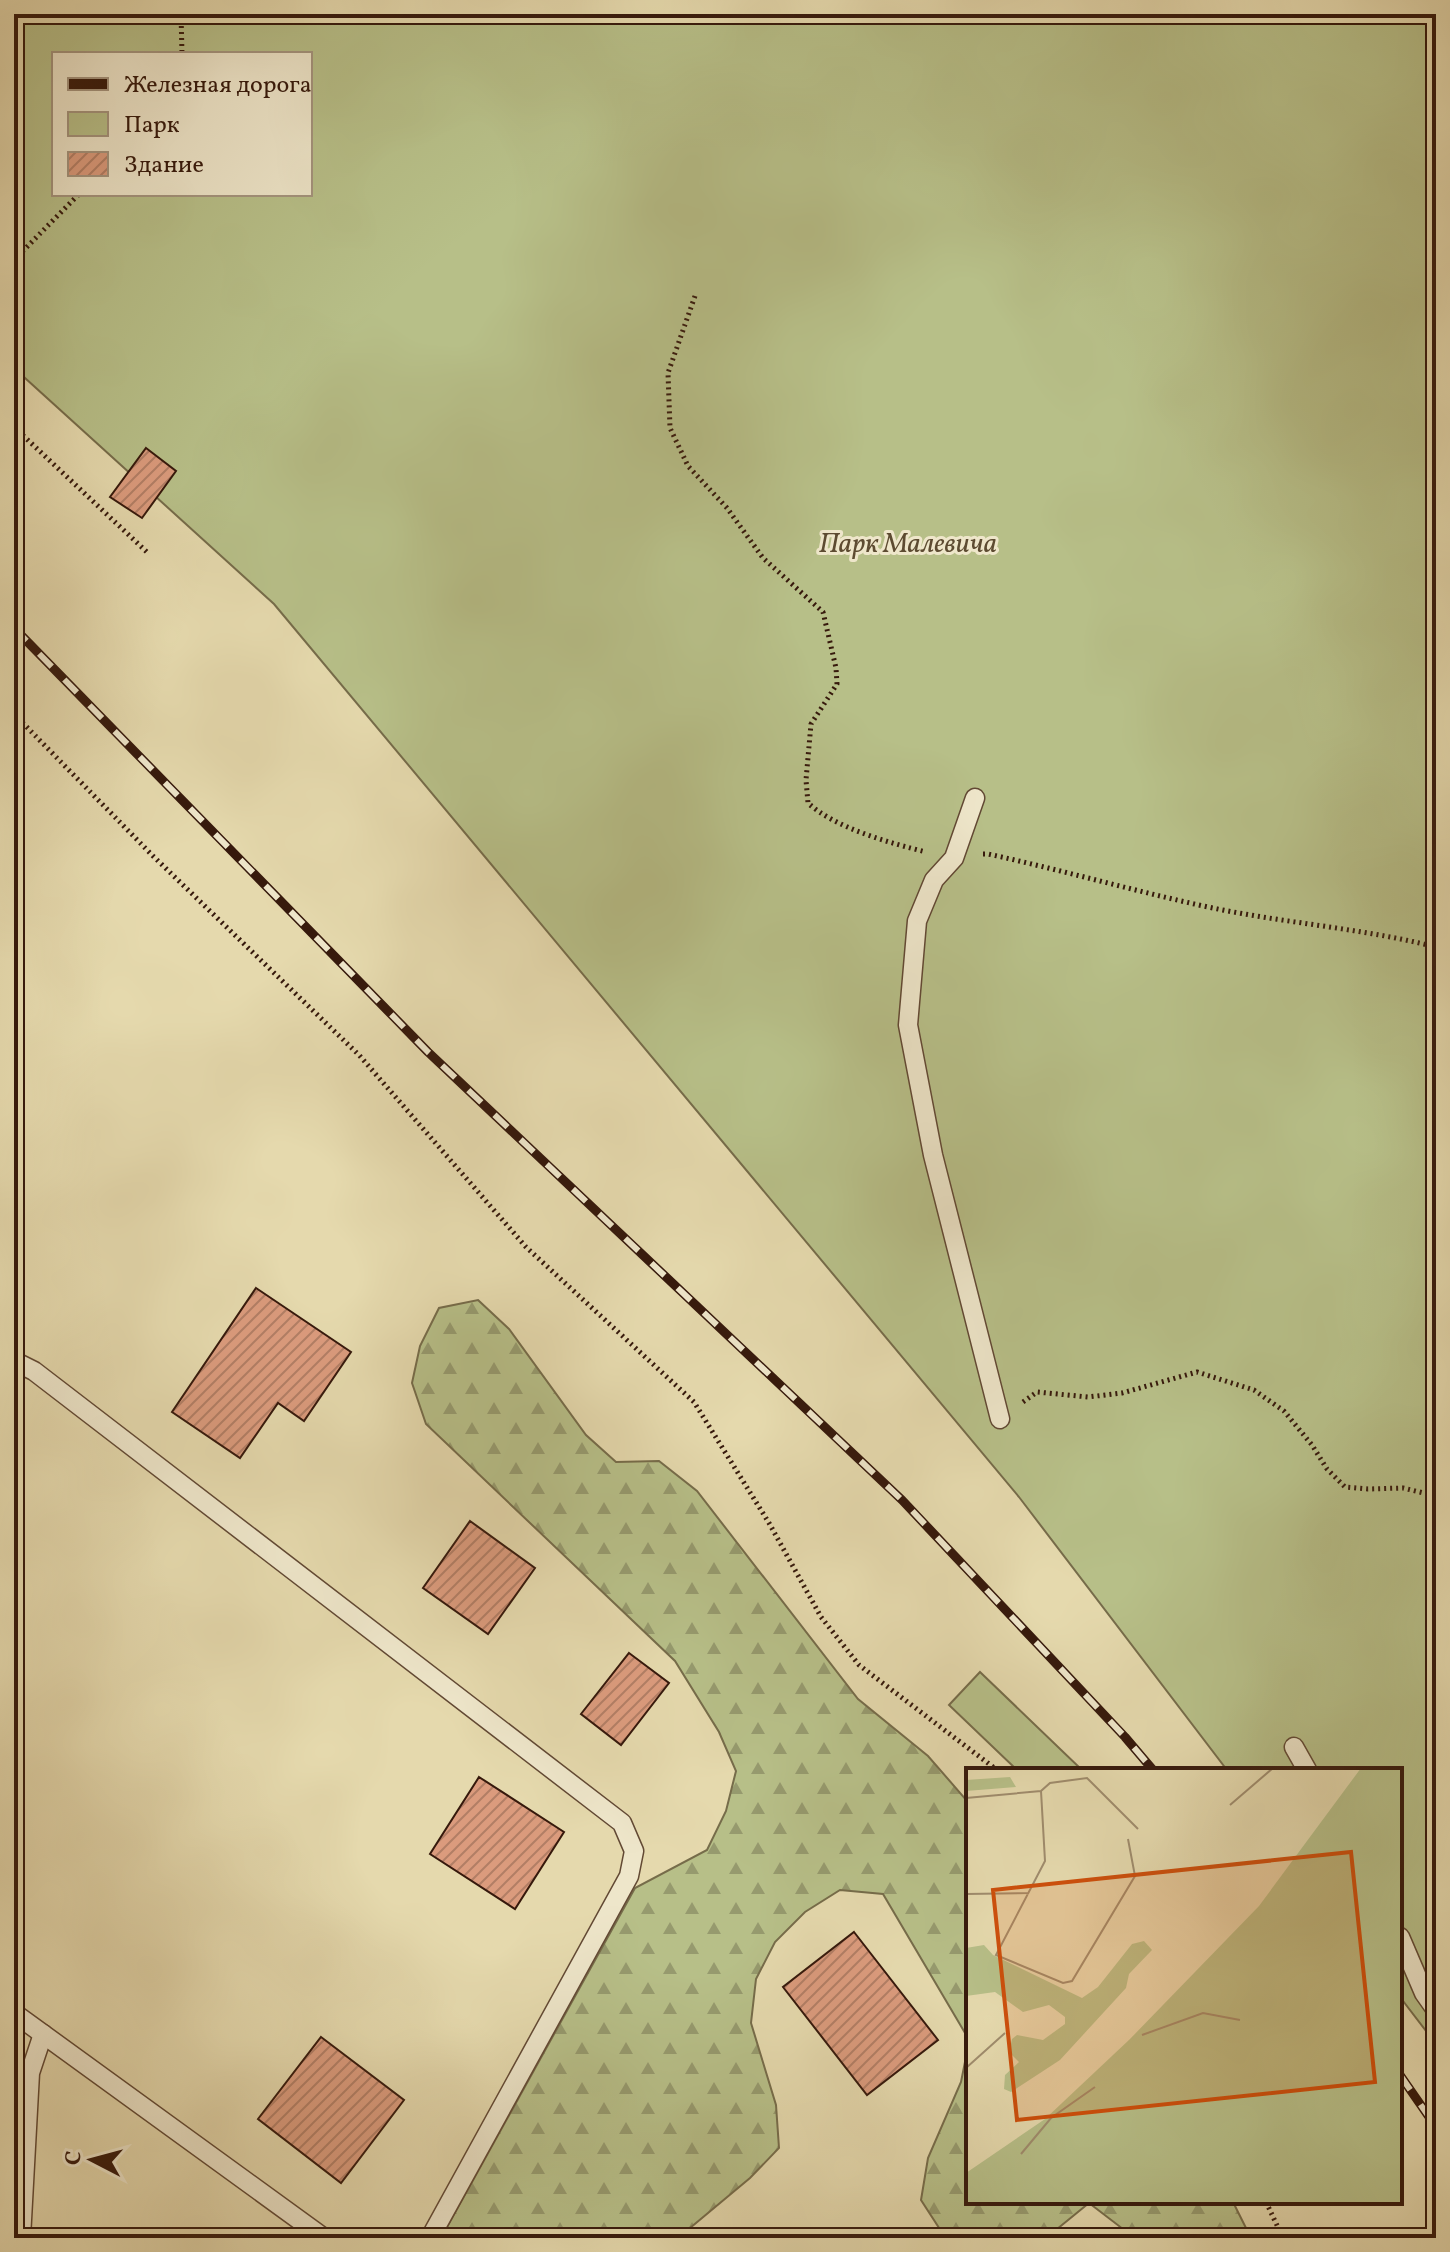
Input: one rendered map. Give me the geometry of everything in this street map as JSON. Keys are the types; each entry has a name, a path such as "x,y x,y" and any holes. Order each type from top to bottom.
{"lane":[{"path":"975,798 954,858 934,880 917,921 908,1025 933,1155 1000,1419"},
{"path":"14,1361 34,1371 622,1823 634,1851 629,1876 430,2238"},
{"path":"1294,1747 1306,1768"},
{"path":"1402,1942 1424,1993 1436,2010"},
{"path":"14,2013 324,2238"},
{"path":"21,2238 30,2073 43,2034"}],"path":[{"path":"181,14 182,52"},
{"path":"14,260 77,196"},
{"path":"695,296 668,373 670,428 688,466 727,508 763,558 823,612 836,668 837,684 811,724 806,780 808,803 820,813 891,844 954,858 988,854 1207,907 1346,928 1436,947"},
{"path":"14,427 149,554"},
{"path":"14,714 153,856 359,1055 526,1247 694,1402 769,1523 821,1617 859,1665 994,1768"},
{"path":"1000,1419 1037,1392 1088,1397 1111,1395 1197,1372 1254,1390 1284,1411 1327,1469 1345,1487 1403,1488 1436,1496"},
{"path":"1267,2204 1283,2238"}],"green space":[{"name":"Парк Малевича","path":"14,14 1436,14 1436,2044 1402,2000 1402,1768 1225,1768 1019,1497 274,604 14,368"},
{"path":"478,1300 509,1329 586,1435 616,1462 659,1461 697,1491 858,1699 928,1756 966,1800 966,2035 883,1894 840,1890 805,1912 775,1942 756,1979 751,2023 776,2105 779,2148 750,2178 678,2238 441,2238 635,1888 707,1850 726,1811 736,1771 719,1732 675,1661 426,1424 412,1383 420,1346 439,1308"},
{"path":"980,1672 1080,1768 1015,1768 949,1705"},
{"path":"966,2057 966,2204 1088,2204 1046,2238 949,2238 943,2234 921,2200 928,2158 961,2082"},
{"path":"1090,2204 1234,2204 1251,2238 1126,2238 1123,2229"}],"building":[{"path":"146,448 176,471 142,518 110,497"},
{"path":"256,1288 351,1352 304,1421 278,1403 240,1458 172,1412"},
{"path":"470,1521 535,1568 488,1634 423,1588"},
{"path":"629,1653 669,1683 621,1745 581,1714"},
{"path":"479,1777 564,1832 515,1909 430,1854"},
{"path":"854,1932 938,2040 867,2095 783,1987"},
{"path":"321,2037 404,2100 341,2183 258,2119"}],"railway":[{"path":"14,628 428,1052 902,1500 1151,1768"},
{"path":"1402,2078 1436,2127"}]}
